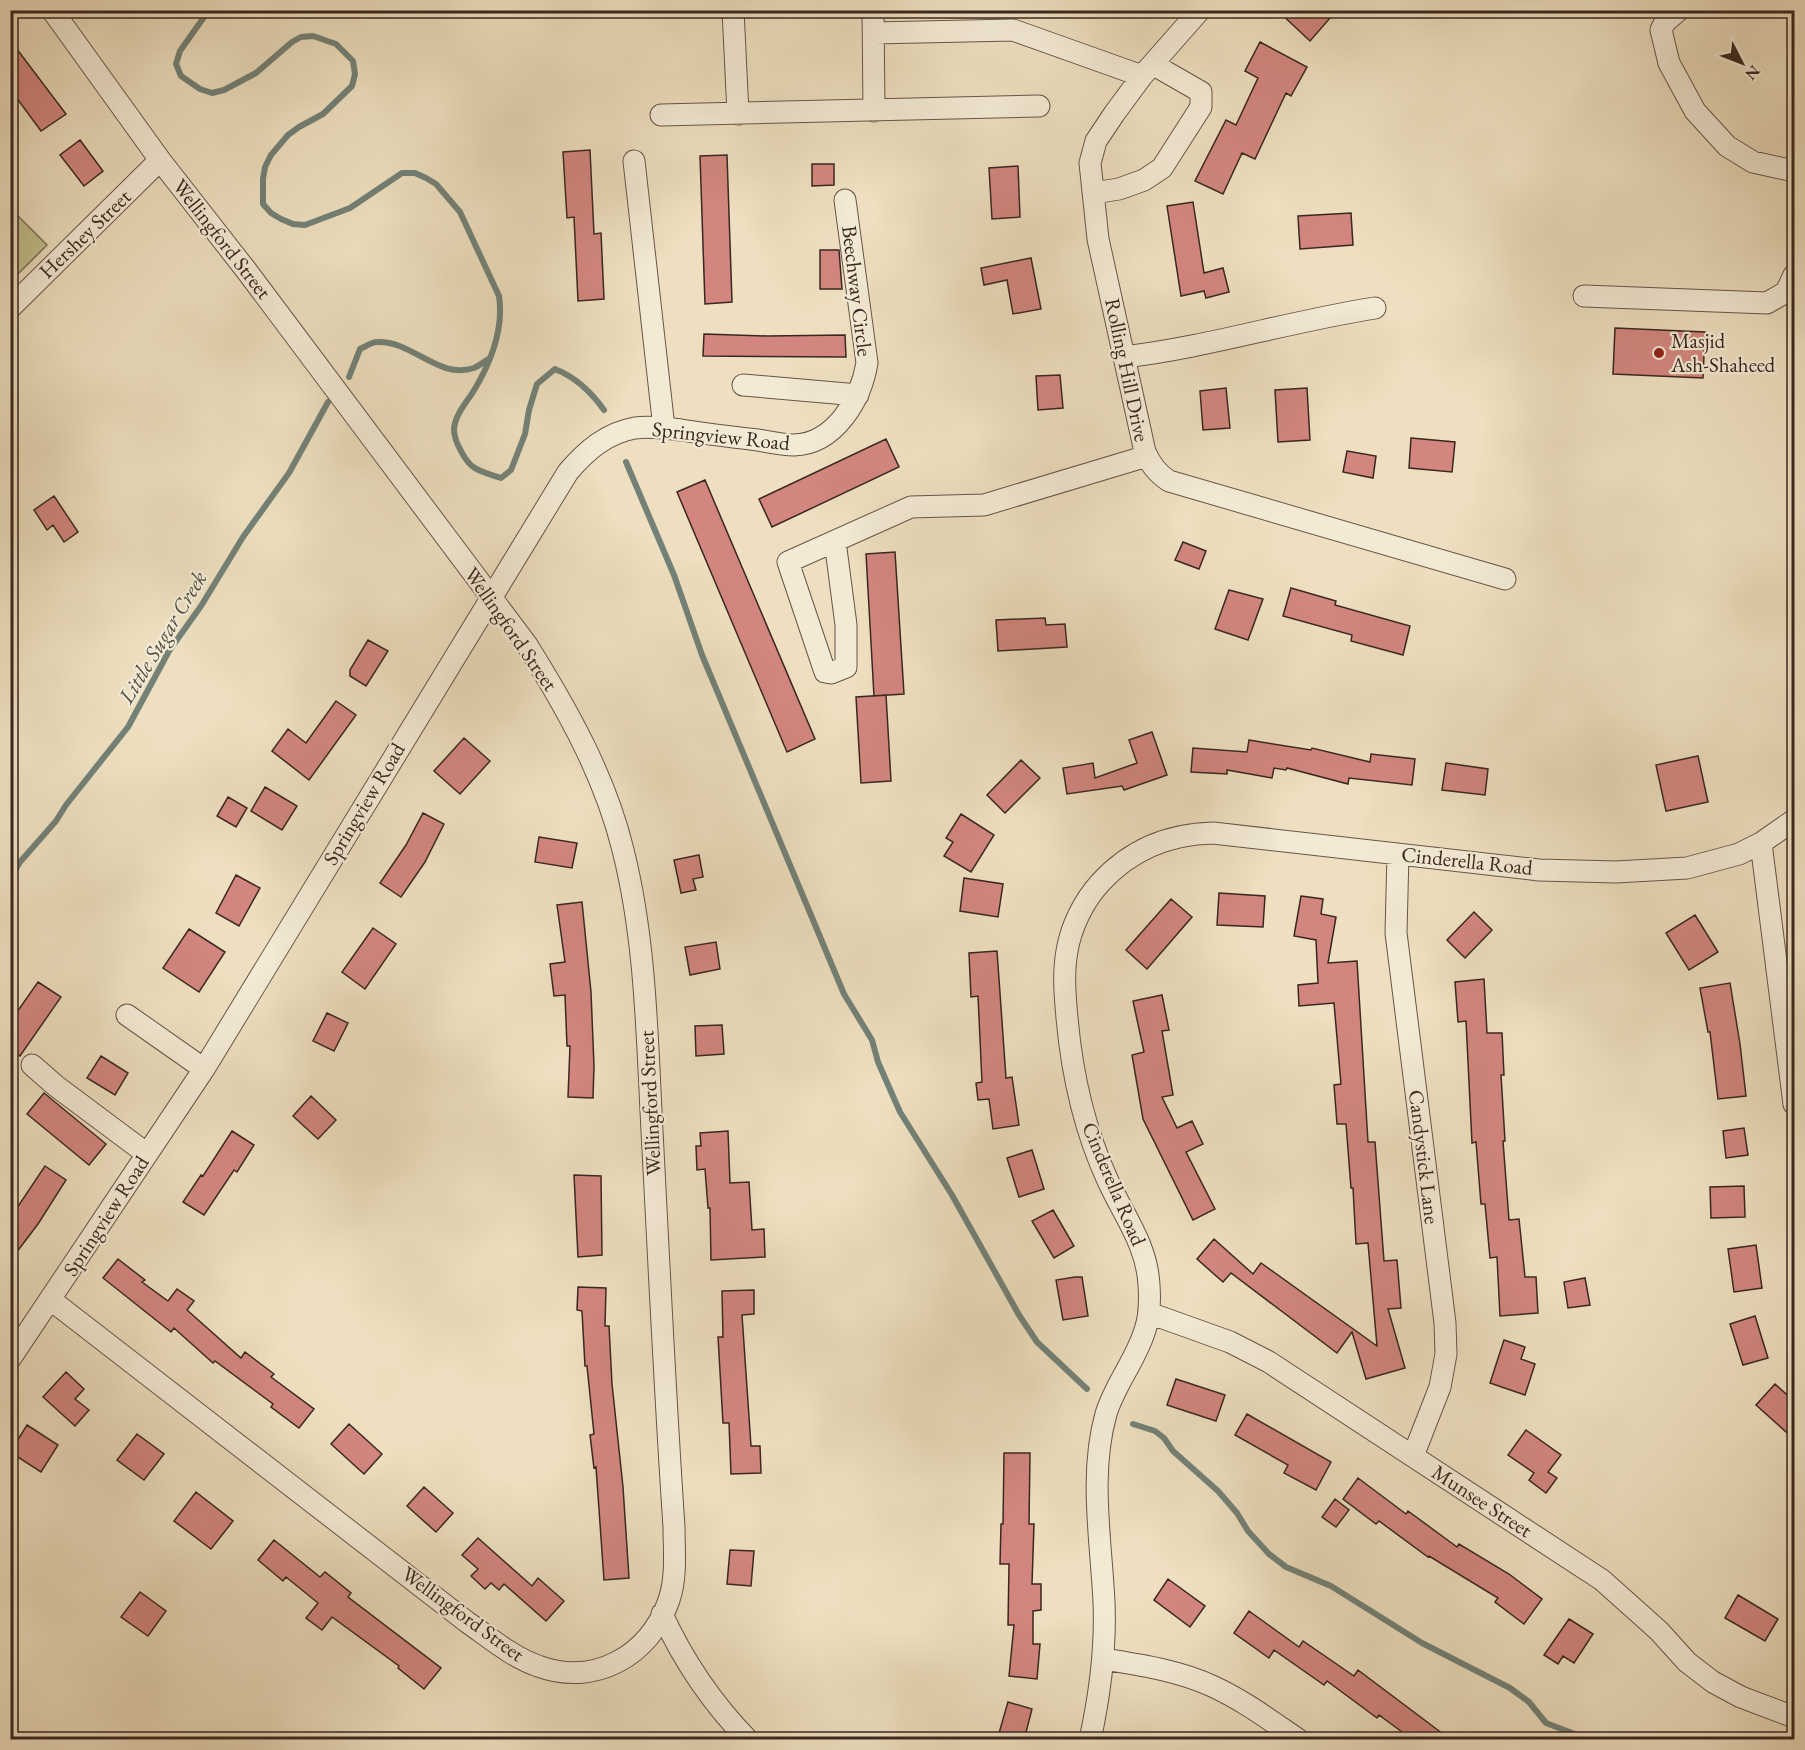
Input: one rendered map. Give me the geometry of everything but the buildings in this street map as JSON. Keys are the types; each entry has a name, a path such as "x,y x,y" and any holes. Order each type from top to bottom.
{"street":[{"name":"Wellingford Street","path":"51,1300 467,1622 521,1659 550,1670 577,1673 601,1670 624,1660 643,1645 658,1625 669,1600 675,1573 645,1004 635,905 623,849 612,813 590,758 558,695 527,645 253,279 160,160 52,10"},
{"path":"733,10 738,114"},
{"path":"873,10 874,111"},
{"name":"Rolling Hill Drive","path":"1200,10 1148,70 1096,141 1090,163 1098,238 1147,456 1157,473 1168,481 1505,579"},
{"path":"1651,10 1661,30 1669,63 1695,111 1727,146 1753,162 1794,171"},
{"path":"1661,30 1665,22 1679,10"},
{"path":"874,33 1013,30 1148,70 1201,92 1201,107 1162,168 1144,180 1119,189 1093,193"},
{"path":"661,115 1039,106"},
{"name":"Hershey Street","path":"10,308 160,160"},
{"path":"634,161 664,428"},
{"name":"Beechway Circle","path":"820,438 840,422 858,395 865,378 867,363 845,200"},
{"path":"1584,296 1767,303 1786,292 1794,275"},
{"path":"1124,357 1163,352 1314,318 1375,308"},
{"path":"744,386 858,395"},
{"name":"Springview Road","path":"10,1359 204,1069 568,472 583,454 614,434 636,428 664,428 794,445 820,438"},
{"path":"835,541 846,625 846,667 825,672 788,562 911,507 984,505 1147,456"},
{"name":"Cinderella Road","path":"1090,1740 1103,1659 1104,1604 1097,1474 1100,1440 1106,1412 1119,1380 1140,1344 1149,1313 1149,1283 1144,1256 1134,1230 1108,1182 1092,1140 1080,1102 1070,1054 1064,975 1070,938 1081,911 1093,891 1112,869 1149,845 1169,838 1213,832 1539,870 1616,872 1687,868 1738,854 1761,843 1794,820"},
{"path":"1761,843 1794,1104"},
{"name":"Candystick Lane","path":"1398,854 1396,933 1445,1323 1446,1354 1440,1387 1413,1456"},
{"path":"127,1015 204,1069"},
{"path":"32,1065 56,1086 147,1154"},
{"name":"Munsee Street","path":"1149,1313 1230,1342 1269,1362 1602,1580 1659,1631 1687,1662 1713,1682 1742,1697 1794,1717"},
{"path":"662,1614 672,1636 726,1717 748,1740"},
{"path":"1103,1659 1177,1673 1211,1686 1244,1703 1299,1740"}],"shaded area":[{"path":"11,209 47,245 11,281"}],"waterway":[{"name":"Little Sugar Creek","path":"209,10 180,51 176,64 181,76 200,89 212,93 224,90 256,73 301,37 313,36 336,44 353,61 355,74 352,86 323,114 288,135 271,155 265,167 263,179 263,204 271,213 293,224 305,225 350,208 402,173 415,173 436,184 460,212 499,296 500,308 497,333 490,358 456,419 454,432 456,440 469,463 487,474 501,478 511,470 525,434 537,384 555,369 582,386 604,410"},
{"name":"Little Sugar Creek","path":"349,377 360,349 375,342 402,347 449,369 474,368 490,358"},
{"name":"Little Sugar Creek","path":"10,879 20,862 56,821 128,727 169,651 201,606 243,537 289,473 328,402"},
{"path":"626,462 674,575 702,655 844,994 872,1040 878,1062 900,1112 952,1195 1019,1315 1037,1342 1087,1389"},
{"path":"1133,1424 1155,1431 1164,1438 1173,1451 1218,1491 1237,1513 1248,1531 1269,1554 1286,1567 1331,1586 1422,1643 1510,1688 1529,1702 1546,1723 1580,1736 1584,1740"}],"place":[{"name":"Masjid Ash-Shaheed","path":"1659,353"}]}
